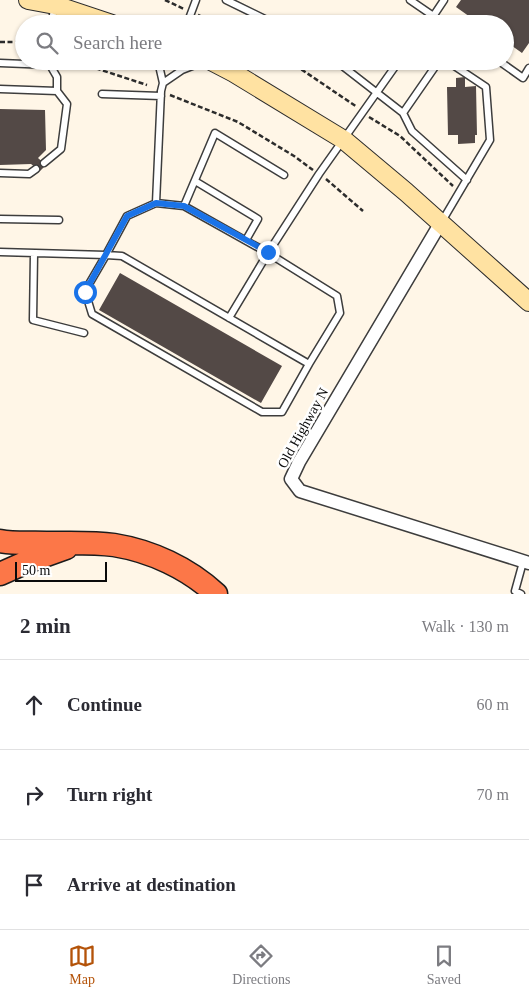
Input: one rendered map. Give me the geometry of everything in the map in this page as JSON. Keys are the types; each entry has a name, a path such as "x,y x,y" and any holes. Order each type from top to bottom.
{"highway":[{"path":"0,541 114,545 154,555 189,573 216,594"},
{"path":"0,574 78,543"}],"main road":[{"path":"28,0 55,5 85,15"},
{"path":"228,70 344,140 406,192 529,302"}],"street":[{"name":"Old Highway N","path":"440,224 298,462 291,479 300,491 526,562"}],"lane":[{"path":"190,15 196,0"},
{"path":"226,0 257,15"},
{"path":"410,0 432,15"},
{"path":"435,15 444,0"},
{"path":"53,15 55,5"},
{"path":"0,63 15,63"},
{"path":"512,70 523,78 529,68"},
{"path":"44,163 61,149 67,104 57,91 57,77 53,70"},
{"path":"156,203 163,83 160,70"},
{"path":"163,83 182,70"},
{"path":"348,70 403,113 412,131 467,180"},
{"path":"230,318 268,252 319,174 392,70"},
{"path":"403,113 433,70"},
{"path":"440,224 490,140 486,87 460,70"},
{"path":"0,89 57,91"},
{"path":"102,94 161,93"},
{"path":"184,206 215,133 284,175"},
{"path":"0,173 29,174 36,169"},
{"path":"195,181 258,219 246,240"},
{"path":"156,203 184,206 268,252 338,296 340,313 282,412 262,412 92,314 85,292 127,216 156,203"},
{"path":"0,219 59,220"},
{"path":"0,252 122,256 309,364"},
{"path":"34,254 33,320 84,333"},
{"path":"518,592 526,562"}],"path":[{"path":"0,42 15,42"},
{"path":"100,70 238,122 294,156 319,174 363,211"},
{"path":"303,70 400,136 460,192"}],"building":[{"path":"461,0 529,0 529,43 522,53 514,47 514,15 467,15 456,7"},
{"path":"465,77 465,87 476,86 477,135 475,135 475,143 458,144 458,135 448,135 447,87 456,87 456,78"},
{"path":"0,109 45,110 46,150 38,158 46,165 40,171 31,164 0,165"},
{"path":"120,273 282,366 261,403 99,310"}],"route":[{"path":"85,292 127,216 156,203 184,206 268,252"}]}
